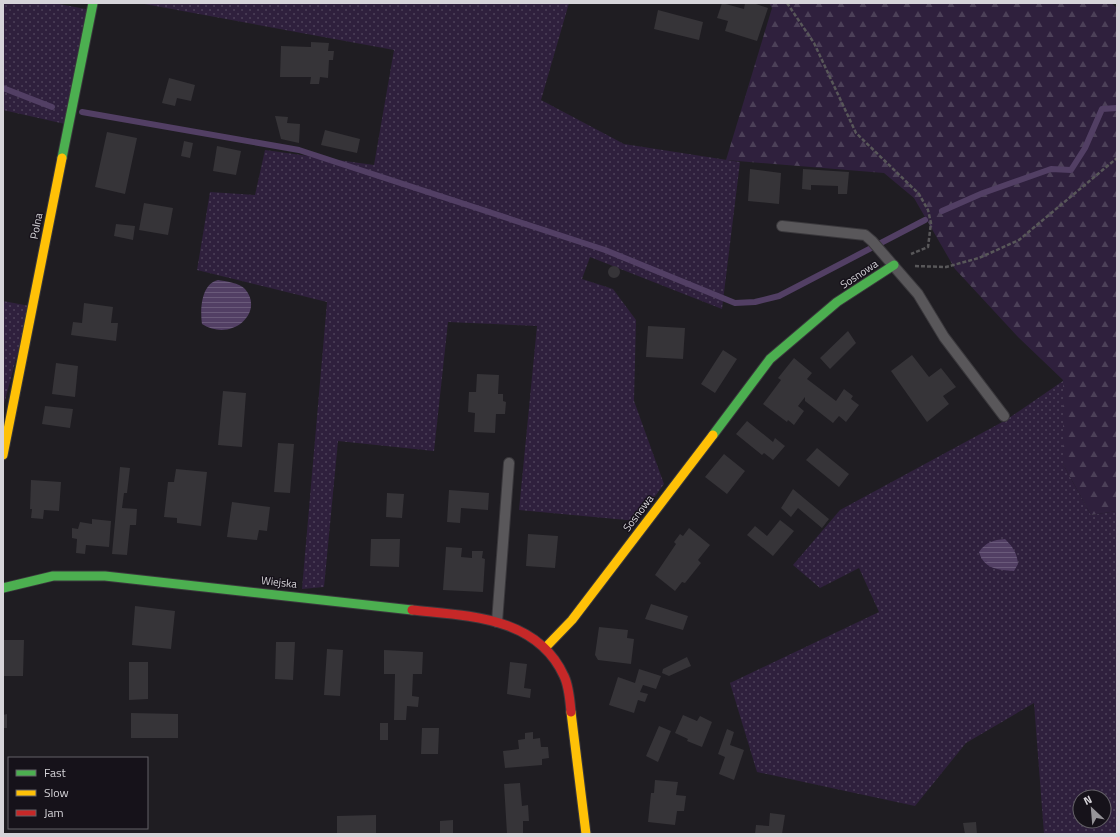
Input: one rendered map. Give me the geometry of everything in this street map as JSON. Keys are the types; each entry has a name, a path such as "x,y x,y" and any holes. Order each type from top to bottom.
{"street":[{"name":"Polna","path":"3,455 93,3"},
{"name":"Sosnowa","path":"545,648 572,620 770,359 837,302 894,265"},
{"name":"Wiejska","path":"3,588 53,576 105,576 465,616 497,622 526,634 545,648"},
{"path":"545,648 557,663 565,677 571,710 586,834"}],"lane":[{"path":"782,226 865,235 872,240 918,294 944,337 1004,416"},
{"path":"497,622 509,463"}],"path":[{"path":"787,3 814,43 856,133 918,194 928,210 931,223 928,246 909,255 894,265"},
{"path":"894,265 946,267 979,258 1018,240 1117,158"}],"green space":[{"path":"3,3 54,3 91,10 65,124 3,110"},
{"path":"139,3 569,3 541,100 624,144 740,162 722,309 590,257 582,279 613,289 636,320 634,401 664,484 637,521 519,510 537,326 448,322 434,451 338,441 324,587 302,589 327,302 197,270 210,192 255,195 265,150 374,165 394,50"},
{"path":"769,3 1111,3 1117,8 1117,511 1091,515 1063,464 1063,380 1018,337 955,269 914,198 884,173 726,160 772,8"},
{"path":"3,301 30,306 3,408"},
{"path":"1063,381 1063,464 1091,515 1117,511 1117,834 1044,834 1034,703 966,743 915,806 757,772 730,683 879,612 859,568 820,588 793,565 840,510 1006,420"}],"shaded area":[{"path":"218,280 240,285 245,289 250,298 251,307 248,315 242,322 234,327 224,330 213,329 202,324 201,312 205,292 212,282"},
{"path":"1005,539 1016,553 1018,564 1014,571 992,568 984,562 979,552 990,542"}],"building":[{"path":"722,3 744,9 745,3 753,3 768,8 757,41 725,31 728,21 717,18"},
{"path":"658,10 703,22 699,40 654,29"},
{"path":"311,42 329,43 328,51 334,51 333,60 329,60 328,78 320,77 319,84 310,84 311,77 280,77 281,46 311,47"},
{"path":"169,78 195,85 191,101 177,98 175,106 162,103"},
{"path":"275,116 288,117 287,123 300,124 299,143 281,139"},
{"path":"325,130 360,139 357,153 321,145"},
{"path":"107,132 137,138 125,194 95,187"},
{"path":"184,141 193,143 190,158 181,156"},
{"path":"217,146 241,151 236,175 213,171"},
{"path":"750,169 781,173 779,204 748,201"},
{"path":"803,169 849,172 847,194 838,194 838,186 811,185 811,190 802,189"},
{"path":"144,203 173,208 168,235 139,230"},
{"path":"116,224 135,226 133,240 114,236"},
{"path":"612,266 616,266 620,272 616,278 612,278 608,274 608,270"},
{"path":"84,303 113,307 111,323 118,323 116,341 71,335 73,322 82,323"},
{"path":"648,326 685,328 683,359 646,357"},
{"path":"848,331 856,343 830,369 820,358"},
{"path":"723,350 737,359 715,393 701,384"},
{"path":"912,355 929,377 941,368 956,387 943,396 949,404 927,422 891,371"},
{"path":"794,358 812,373 807,379 836,401 844,389 853,396 851,399 859,405 846,422 839,416 833,423 805,401 805,397 798,406 804,411 794,425 788,420 787,422 763,404 781,380 778,378"},
{"path":"56,363 78,366 75,397 52,394"},
{"path":"477,374 499,375 498,394 503,394 503,401 506,402 505,414 496,414 495,433 474,432 475,413 468,412 469,392 476,392"},
{"path":"223,391 246,393 242,447 218,445"},
{"path":"45,406 73,409 70,428 42,424"},
{"path":"747,421 773,442 775,438 785,446 773,460 764,453 762,455 736,434"},
{"path":"278,443 294,444 290,493 274,492"},
{"path":"817,448 849,474 839,487 806,460"},
{"path":"724,454 745,471 727,494 705,477"},
{"path":"120,467 130,468 127,493 124,493 122,508 137,509 136,525 130,525 127,555 112,554"},
{"path":"176,469 207,472 201,526 177,523 177,518 164,517 168,482 174,482"},
{"path":"31,480 61,482 59,511 44,510 43,519 31,518"},
{"path":"793,489 829,519 822,528 798,508 791,517 781,508"},
{"path":"449,490 489,493 488,510 461,508 460,523 447,522"},
{"path":"387,493 404,494 402,518 386,517"},
{"path":"232,502 270,507 267,531 259,530 257,540 227,537"},
{"path":"92,519 111,521 109,547 86,545 85,554 76,553 77,539 72,538 72,528 78,529 80,522 92,524"},
{"path":"780,520 794,531 773,556 747,535 755,526 767,536"},
{"path":"689,528 710,545 698,560 701,563 685,583 682,582 675,591 655,575 676,544 674,542 680,534 683,536"},
{"path":"528,534 558,536 555,568 526,566"},
{"path":"371,539 400,539 399,567 370,566"},
{"path":"446,547 462,548 461,557 472,558 472,551 483,551 482,558 485,559 483,592 443,590"},
{"path":"651,604 688,616 683,630 645,619"},
{"path":"135,606 175,611 171,649 132,645"},
{"path":"599,627 628,630 627,638 634,639 631,664 598,660 595,655"},
{"path":"3,640 24,640 23,676 3,676"},
{"path":"276,642 295,642 293,680 275,679"},
{"path":"327,649 343,650 340,696 324,695"},
{"path":"384,650 423,652 422,674 413,674 412,696 419,697 418,707 407,706 406,720 394,720 395,674 384,674"},
{"path":"687,657 691,666 669,676 662,673 663,669"},
{"path":"129,662 148,662 148,699 129,700"},
{"path":"510,662 527,664 524,688 531,689 530,698 507,694"},
{"path":"639,669 661,676 656,689 643,685 640,692 648,694 645,702 638,700 634,713 609,705 618,677 635,683"},
{"path":"131,713 178,714 178,738 131,738"},
{"path":"7,714 7,728 3,728 3,715"},
{"path":"683,715 697,721 700,716 712,722 702,747 687,741 688,739 675,733"},
{"path":"380,723 388,723 388,740 380,740"},
{"path":"659,726 671,731 658,762 646,756"},
{"path":"422,728 439,728 438,754 421,754"},
{"path":"727,729 734,732 730,745 744,750 734,780 719,774 725,757 718,754"},
{"path":"533,732 533,739 540,738 541,747 548,747 549,758 542,759 542,765 505,768 503,751 519,749 518,740 525,739 525,733"},
{"path":"655,780 678,782 676,795 686,796 684,811 677,811 675,825 648,822 651,793 654,793"},
{"path":"520,783 522,806 528,805 529,821 523,821 523,834 507,834 504,784"},
{"path":"770,813 785,815 782,834 755,834 756,825 769,826"},
{"path":"376,815 376,834 337,834 337,816"},
{"path":"453,820 453,834 440,834 440,821"},
{"path":"976,822 977,834 965,834 963,823"}],"waterway":[{"path":"3,88 52,107"},
{"path":"942,211 983,193 1051,169 1071,170 1085,148 1102,109 1117,108"},
{"path":"82,112 299,150 605,250 735,303 755,302 779,296 925,220"}],"traffic: fast":[{"path":"62,158 93,3"},
{"path":"713,435 770,359 837,302 894,265"},
{"path":"3,588 53,576 105,576 412,610"}],"traffic: slow":[{"path":"3,455 62,158"},
{"path":"545,648 572,620 713,435"},
{"path":"571,712 586,834"}],"traffic: jam":[{"path":"412,610 455,614 498,623 519,630 537,641 552,656 566,680 571,712"}]}
